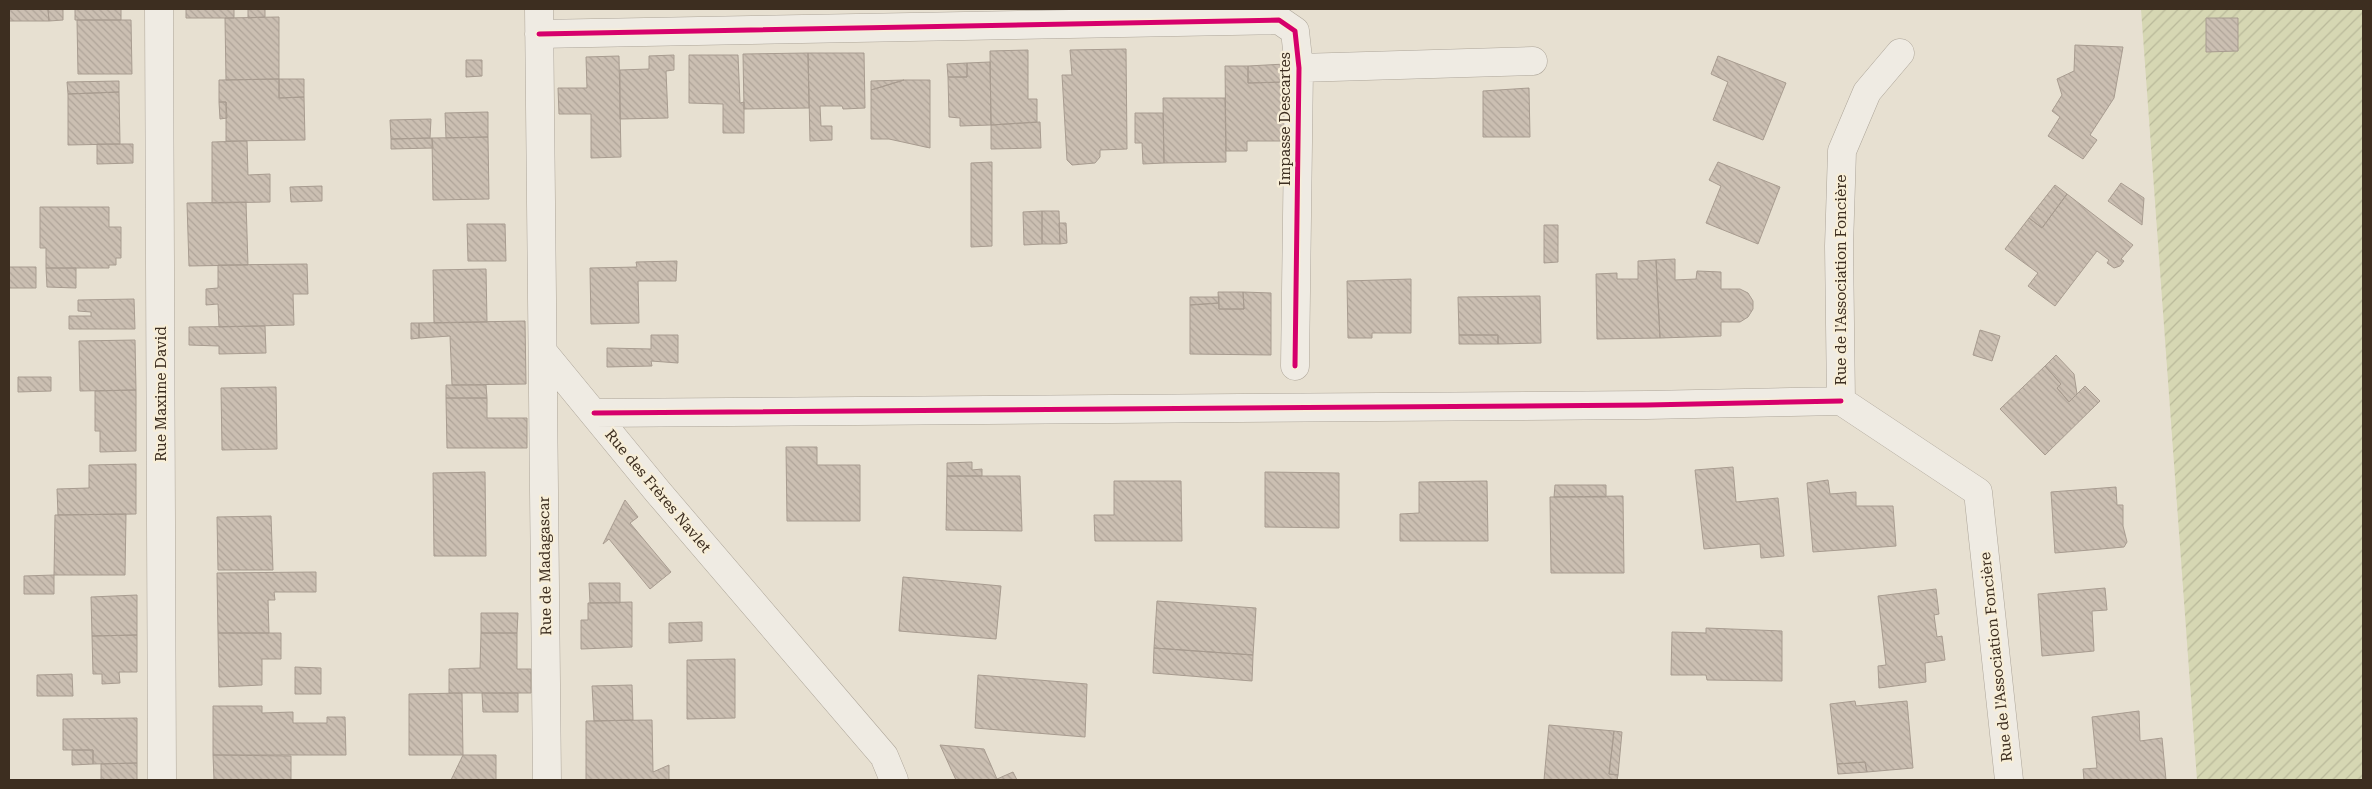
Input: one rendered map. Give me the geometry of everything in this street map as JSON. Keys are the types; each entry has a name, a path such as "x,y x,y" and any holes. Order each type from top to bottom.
{"street":[{"name":"Rue Maxime David","path":"159,9 162,780"},
{"name":"Impasse Descartes","path":"539,22 1279,20 1295,31 1299,68 1295,366"},
{"path":"539,22 542,352"},
{"name":"Rue de l'Association Foncière","path":"1900,53 1867,92 1842,151 1838,246 1841,401 1978,492 2009,780"},
{"name":"Impasse Descartes","path":"1299,68 1533,61"},
{"name":"Rue des Frères Navlet","path":"542,352 658,492 884,756 894,780"},
{"name":"Rue de Madagascar","path":"542,352 547,780"},
{"path":"594,413 1638,405 1841,401"}],"green space":[{"path":"2141,9 2363,9 2363,780 2197,780"}],"building":[{"path":"9,9 48,9 49,21 9,21"},
{"path":"48,9 63,9 63,20 49,21"},
{"path":"75,9 121,9 121,20 75,20"},
{"path":"186,9 234,9 234,18 186,18"},
{"path":"248,9 265,9 265,17 248,18"},
{"path":"279,17 279,79 226,80 225,18"},
{"path":"2206,18 2238,18 2238,51 2206,52"},
{"path":"77,20 131,20 132,74 78,74"},
{"path":"2075,45 2123,47 2114,98 2090,135 2097,140 2083,159 2048,136 2060,117 2052,111 2062,95 2057,79 2074,71"},
{"path":"1126,49 1127,149 1100,150 1100,157 1095,163 1072,165 1067,160 1062,75 1072,75 1070,50"},
{"path":"1028,50 1028,99 1037,99 1037,122 991,125 990,51"},
{"path":"808,53 864,53 865,108 843,109 842,106 820,106 821,126 832,126 832,140 810,141"},
{"path":"808,53 809,108 744,109 743,54"},
{"path":"674,55 674,70 666,71 668,118 620,119 620,70 649,69 649,56"},
{"path":"689,55 738,55 740,103 744,102 744,133 723,133 723,104 689,103"},
{"path":"619,56 621,157 591,158 591,114 559,114 558,88 587,88 586,57"},
{"path":"1718,56 1786,83 1763,140 1713,120 1728,82 1711,74"},
{"path":"466,60 482,60 482,76 466,77"},
{"path":"990,62 991,125 960,126 960,118 949,117 948,77 967,77 967,63"},
{"path":"967,63 967,77 948,77 947,64"},
{"path":"1285,64 1286,82 1248,83 1248,66"},
{"path":"1225,66 1248,66 1248,83 1286,82 1286,141 1247,141 1247,151 1226,151"},
{"path":"279,79 279,98 304,97 305,140 226,141 226,102 219,102 219,80"},
{"path":"279,79 304,79 304,97 279,98"},
{"path":"904,80 871,90 871,81"},
{"path":"904,80 930,80 930,148 889,139 871,139 871,90"},
{"path":"119,81 119,92 68,94 67,82"},
{"path":"1529,88 1530,137 1483,137 1483,91"},
{"path":"119,92 120,144 68,145 68,94"},
{"path":"1163,98 1225,98 1226,162 1164,163"},
{"path":"219,102 226,102 227,118 220,119"},
{"path":"488,112 488,137 446,138 445,113"},
{"path":"1135,113 1163,113 1164,163 1143,164 1142,143 1135,143"},
{"path":"431,119 430,138 391,139 390,120"},
{"path":"1040,122 1041,148 991,149 991,125"},
{"path":"488,137 489,199 433,200 432,138"},
{"path":"432,138 433,148 391,149 391,139"},
{"path":"247,141 248,175 270,174 270,202 212,203 212,142"},
{"path":"97,144 133,144 133,163 97,164"},
{"path":"992,162 992,246 971,247 971,163"},
{"path":"1718,162 1780,187 1758,244 1706,223 1721,186 1709,180"},
{"path":"2121,183 2144,198 2142,225 2108,201"},
{"path":"2055,185 2067,194 2042,228 2029,218"},
{"path":"322,186 322,201 291,202 290,187"},
{"path":"2067,194 2133,245 2121,259 2124,261 2120,266 2114,268 2107,263 2109,260 2097,251 2055,306 2028,286 2038,273 2005,249 2029,218 2042,228"},
{"path":"246,202 248,265 189,266 187,203"},
{"path":"40,207 109,207 109,227 121,227 121,258 116,258 116,265 109,265 109,268 46,268 46,248 40,248"},
{"path":"1042,211 1042,244 1024,245 1023,212"},
{"path":"1042,211 1059,211 1060,244 1042,244"},
{"path":"1059,223 1066,223 1067,243 1060,244"},
{"path":"467,224 505,224 506,261 468,261"},
{"path":"1544,225 1558,225 1558,262 1544,263"},
{"path":"1675,259 1675,280 1696,279 1697,271 1721,272 1721,289 1740,289 1748,293 1753,301 1753,309 1748,317 1740,322 1721,322 1721,336 1660,338 1656,260"},
{"path":"1656,260 1660,338 1597,339 1596,274 1617,273 1617,279 1638,279 1638,261"},
{"path":"677,261 676,281 638,281 639,323 591,324 590,268 637,267 636,262"},
{"path":"307,264 308,294 293,294 294,325 219,327 218,304 206,305 206,289 218,288 218,265"},
{"path":"9,267 36,267 36,288 9,288"},
{"path":"46,268 76,268 76,288 47,287"},
{"path":"486,269 487,322 434,323 433,270"},
{"path":"1411,279 1411,333 1372,333 1372,338 1348,338 1347,281"},
{"path":"1218,292 1243,292 1244,309 1219,309"},
{"path":"1243,292 1271,293 1271,355 1190,354 1190,305 1219,303 1219,309 1244,309"},
{"path":"1540,296 1541,343 1498,344 1498,335 1459,335 1458,297"},
{"path":"1190,297 1219,297 1219,303 1190,305"},
{"path":"134,299 135,329 69,329 69,316 91,316 91,312 78,311 78,300"},
{"path":"525,321 526,384 452,385 450,336 419,338 419,323"},
{"path":"411,323 419,323 419,338 411,339"},
{"path":"265,326 266,353 219,354 219,346 189,345 189,327"},
{"path":"1980,330 2000,336 1992,361 1973,355"},
{"path":"651,335 678,335 678,363 651,361 652,366 607,367 607,348 651,349"},
{"path":"1459,335 1498,335 1498,344 1459,344"},
{"path":"135,340 136,390 80,391 79,341"},
{"path":"2056,355 2074,374 2077,394 2069,402 2057,388 2061,384 2045,366"},
{"path":"2045,366 2061,384 2057,388 2069,402 2085,386 2100,401 2045,455 2000,409"},
{"path":"18,377 51,377 51,391 18,392"},
{"path":"446,385 486,385 487,398 446,398"},
{"path":"276,387 277,449 222,450 221,388"},
{"path":"136,390 136,451 100,452 100,431 95,431 95,391"},
{"path":"446,398 487,398 487,418 527,418 527,448 447,448"},
{"path":"786,447 817,447 817,465 860,465 860,521 787,521"},
{"path":"972,462 972,470 982,469 982,476 947,476 947,463"},
{"path":"136,464 136,514 58,515 57,489 89,488 89,465"},
{"path":"1733,467 1736,502 1778,498 1784,556 1761,558 1760,544 1704,549 1695,470"},
{"path":"485,472 486,556 434,556 433,473"},
{"path":"1265,472 1339,473 1339,528 1265,527"},
{"path":"947,476 1020,476 1022,531 946,530"},
{"path":"1828,480 1830,494 1856,492 1856,506 1893,506 1896,546 1813,552 1807,483"},
{"path":"1114,481 1181,481 1182,541 1095,541 1094,515 1114,515"},
{"path":"1487,481 1488,541 1400,541 1400,514 1419,513 1419,482"},
{"path":"1555,485 1606,485 1606,497 1554,497"},
{"path":"2116,487 2117,505 2123,505 2123,526 2127,542 2124,547 2055,553 2051,492"},
{"path":"1623,496 1624,573 1551,573 1550,497"},
{"path":"625,500 638,517 630,523 671,572 650,589 609,539 603,544"},
{"path":"126,514 125,575 54,575 55,515"},
{"path":"271,516 273,570 218,570 217,517"},
{"path":"316,572 316,592 274,592 275,600 268,600 269,633 218,633 217,573"},
{"path":"54,575 54,594 24,594 24,576"},
{"path":"903,577 1001,586 996,639 899,631"},
{"path":"589,583 620,583 620,603 590,603"},
{"path":"2105,588 2107,610 2092,611 2094,651 2042,656 2038,594"},
{"path":"1936,589 1939,614 1934,615 1937,637 1942,636 1945,660 1925,663 1926,682 1879,688 1878,666 1886,665 1878,596"},
{"path":"137,595 137,635 92,636 91,597"},
{"path":"1157,601 1256,608 1253,655 1154,648"},
{"path":"632,602 632,647 581,649 581,620 588,620 588,603"},
{"path":"481,613 518,613 517,633 481,633"},
{"path":"702,622 702,641 669,643 669,623"},
{"path":"1706,628 1782,631 1782,681 1707,680 1706,675 1671,675 1672,632 1706,633"},
{"path":"218,633 281,633 281,659 262,659 262,685 219,687"},
{"path":"481,633 517,633 517,669 531,669 531,693 449,693 449,669 480,668"},
{"path":"137,635 137,672 119,672 120,683 102,684 102,674 93,674 92,636"},
{"path":"1154,648 1253,655 1252,681 1153,673"},
{"path":"735,659 735,718 687,719 687,660"},
{"path":"295,667 321,668 321,694 295,694"},
{"path":"72,674 73,696 37,696 37,675"},
{"path":"978,675 1087,684 1085,737 975,728"},
{"path":"632,685 633,720 594,721 592,686"},
{"path":"462,693 463,755 409,755 409,694"},
{"path":"482,693 518,693 518,712 483,712"},
{"path":"1855,701 1856,706 1907,701 1913,768 1867,772 1865,762 1837,764 1830,704"},
{"path":"213,706 262,706 262,713 293,712 293,723 327,723 327,717 345,717 346,755 213,755"},
{"path":"2139,711 2140,741 2162,738 2166,780 2084,780 2083,769 2097,768 2092,717"},
{"path":"137,718 137,763 93,764 93,750 63,750 63,719"},
{"path":"652,720 653,772 669,765 669,780 586,780 586,721"},
{"path":"1549,725 1614,731 1609,774 1618,775 1617,780 1544,780"},
{"path":"1614,731 1622,732 1618,775 1609,774"},
{"path":"940,745 984,749 997,779 1013,772 1017,780 956,780"},
{"path":"72,750 93,750 93,764 72,765"},
{"path":"213,755 291,756 291,780 214,780"},
{"path":"463,755 496,755 496,780 451,780"},
{"path":"1865,762 1867,772 1838,774 1837,764"},
{"path":"137,763 137,780 101,780 101,764"}],"cycle path":[{"path":"539,34 1279,20 1295,31 1299,68 1295,366"},
{"path":"594,413 1647,405 1841,401"}]}
